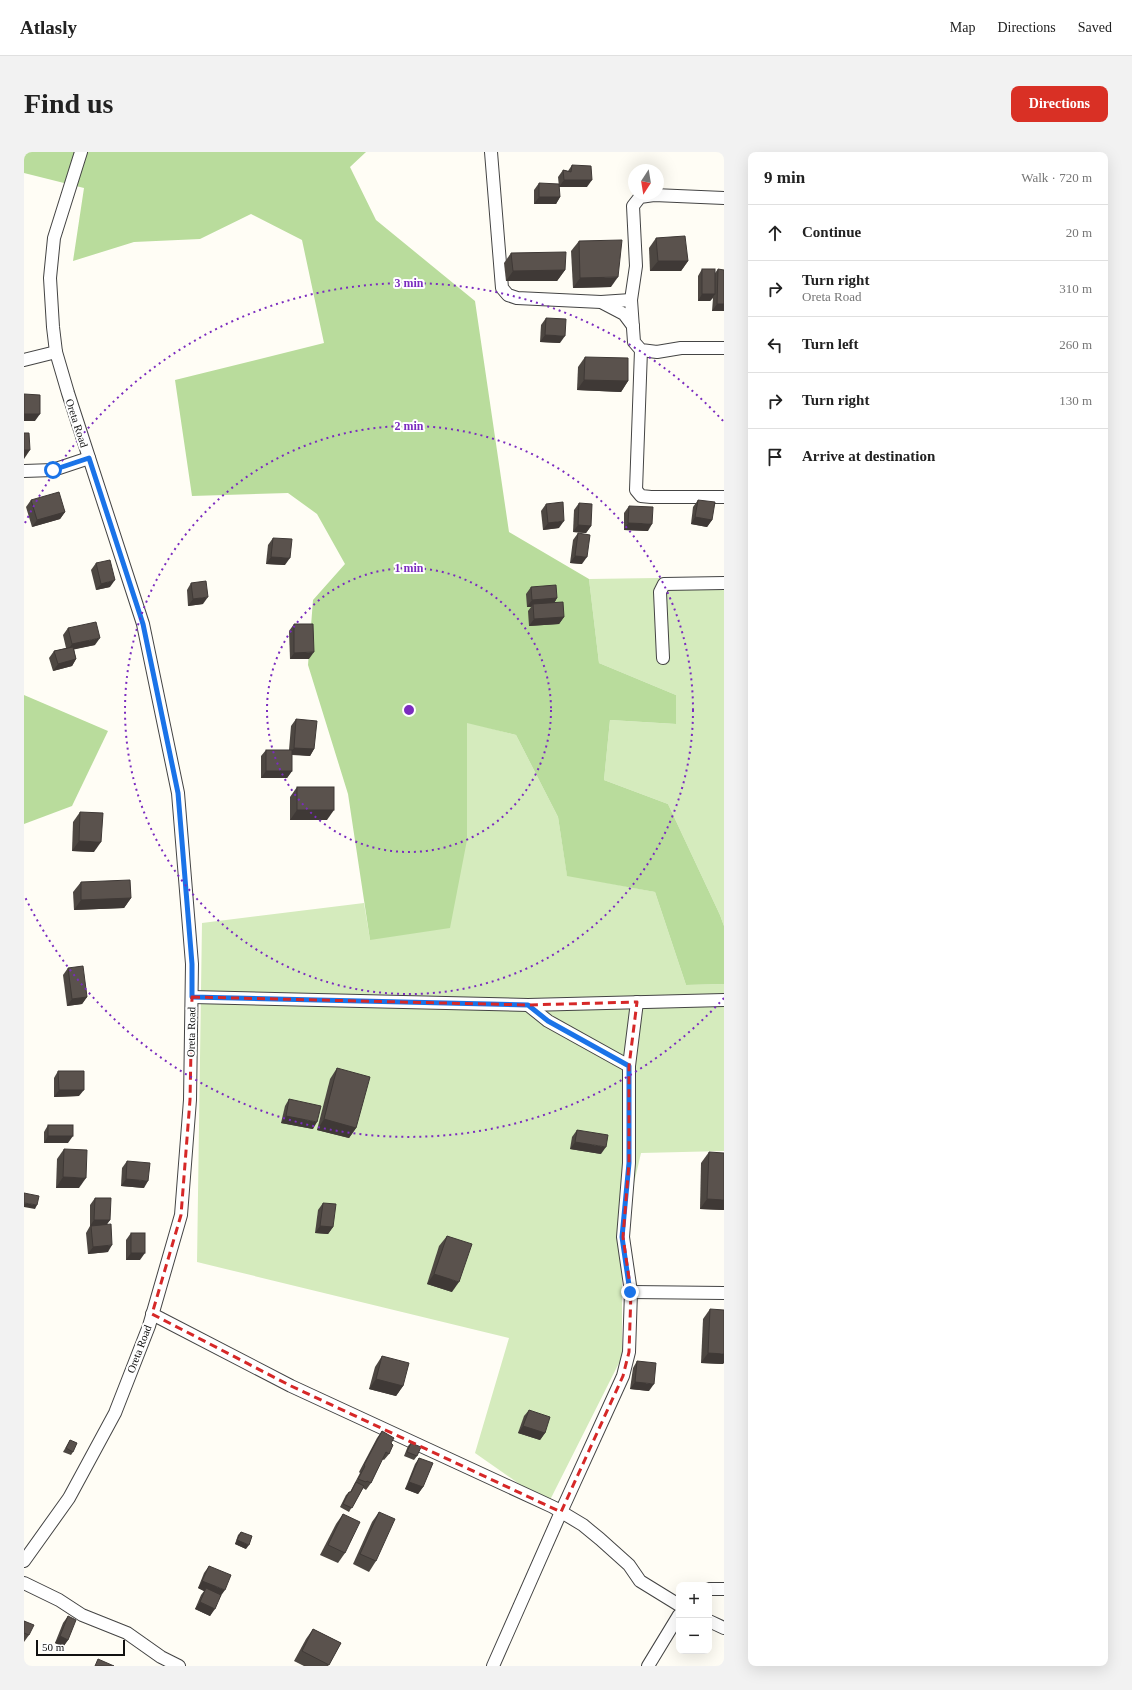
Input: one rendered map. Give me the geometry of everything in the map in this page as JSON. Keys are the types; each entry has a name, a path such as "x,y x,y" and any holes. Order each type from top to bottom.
{"street":[{"name":"Oreta Road","path":"24,1561 69,1498 115,1414 152,1314 181,1216 190,1100 192,964 178,793 143,624 68,393 56,352 53,327 50,278 54,238 81,152"},
{"path":"491,152 502,288 508,296 517,298 602,302 632,300"},
{"path":"724,198 654,195 640,197 633,206 636,266 632,300 634,342 641,350 657,352 681,348 724,348"},
{"path":"602,302 624,314 633,326"},
{"path":"641,350 636,490 641,496 651,497 724,497"},
{"path":"24,360 56,352"},
{"path":"24,471 53,470 89,458"},
{"path":"663,658 660,592 664,584 724,583"},
{"path":"192,997 528,1005 724,1000"},
{"path":"493,1666 623,1376 629,1352 630,1292 622,1237 629,1163 629,1066 637,1002"},
{"path":"559,1027 560,1004"},
{"path":"528,1005 548,1021 629,1066"},
{"path":"630,1292 724,1293"},
{"path":"152,1314 291,1386 561,1512 600,1539 629,1565 640,1581 676,1603"},
{"path":"24,1583 59,1600 82,1615 127,1633 148,1646 161,1657 179,1666"},
{"path":"712,1589 724,1589"},
{"path":"667,1598 676,1594"},
{"path":"648,1666 677,1618"},
{"path":"712,1622 724,1628"}],"highlighted area":[{"path":"192,997 528,1005 637,1002 629,1066 629,1163 623,1237 631,1292 629,1352 623,1376 561,1512 291,1386 152,1314 181,1215 190,1100"}],"green space":[{"path":"24,152 366,152 350,167 376,220 475,301 509,532 589,579 599,663 676,695 676,724 610,720 604,780 668,804 724,926 724,984 686,985 655,892 567,876 558,817 516,735 467,723 467,840 450,928 370,940 348,794 308,665 313,600 345,564 317,514 288,493 192,496 175,380 324,343 302,240 251,214 200,239 134,242 73,261 84,188 24,173"},
{"path":"724,577 724,926 668,804 604,780 610,720 676,724 676,695 599,663 589,579"},
{"path":"24,695 108,731 72,806 24,824"},
{"path":"467,722 516,735 558,817 567,875 655,892 686,985 724,984 724,1151 641,1153 622,1235 622,1357 548,1504 475,1453 509,1338 197,1262 202,923 364,903 370,940 467,840"}],"building":[{"path":"572,165 591,166 592,180 564,180 563,170 571,172"},
{"path":"539,183 559,184 560,197 539,197"},
{"path":"685,236 688,261 658,261 656,238"},
{"path":"622,240 618,277 580,278 579,241"},
{"path":"566,252 565,270 513,271 511,253"},
{"path":"702,269 715,269 715,294 702,294"},
{"path":"718,269 724,270 724,304 717,304"},
{"path":"546,318 566,319 565,336 545,335"},
{"path":"585,357 628,358 628,381 584,380"},
{"path":"24,394 40,395 40,414 24,414"},
{"path":"24,433 29,433 30,450 24,450"},
{"path":"59,492 65,512 37,520 31,500"},
{"path":"698,500 715,502 712,520 695,517"},
{"path":"563,502 564,521 548,523 546,504"},
{"path":"579,503 592,504 591,526 578,525"},
{"path":"629,506 653,507 652,524 628,523"},
{"path":"578,533 590,535 587,557 575,556"},
{"path":"273,538 292,539 290,558 271,557"},
{"path":"110,560 115,580 101,584 96,563"},
{"path":"206,581 208,597 193,599 191,583"},
{"path":"556,585 557,598 532,600 531,587"},
{"path":"563,602 564,617 534,619 533,604"},
{"path":"96,622 100,638 72,644 68,628"},
{"path":"294,624 313,624 314,652 294,653"},
{"path":"73,647 76,659 58,664 54,651"},
{"path":"296,719 317,721 314,749 294,748"},
{"path":"266,750 292,750 292,771 266,771"},
{"path":"297,787 334,787 334,810 297,810"},
{"path":"80,812 103,813 101,842 79,841"},
{"path":"130,880 131,898 81,900 81,882"},
{"path":"83,966 87,997 72,999 68,968"},
{"path":"337,1068 370,1077 356,1128 324,1119"},
{"path":"58,1071 84,1071 84,1090 59,1090"},
{"path":"289,1099 321,1106 317,1122 286,1116"},
{"path":"48,1125 73,1125 73,1136 48,1136"},
{"path":"577,1130 608,1135 606,1147 575,1142"},
{"path":"64,1149 87,1150 86,1178 63,1177"},
{"path":"709,1152 724,1153 724,1200 707,1199"},
{"path":"127,1161 150,1163 148,1181 126,1179"},
{"path":"24,1193 39,1196 37,1205 24,1203"},
{"path":"95,1198 111,1198 110,1220 94,1220"},
{"path":"323,1203 336,1204 333,1227 320,1226"},
{"path":"111,1224 112,1245 93,1247 91,1226"},
{"path":"131,1233 145,1233 145,1253 131,1253"},
{"path":"447,1236 472,1244 459,1282 434,1274"},
{"path":"710,1309 724,1310 724,1354 708,1353"},
{"path":"382,1356 409,1363 403,1386 376,1379"},
{"path":"637,1361 656,1363 654,1384 635,1382"},
{"path":"529,1410 550,1417 545,1433 523,1426"},
{"path":"382,1431 394,1438 391,1443 393,1445 389,1454 386,1452 371,1483 358,1479 365,1466 364,1465"},
{"path":"70,1440 77,1443 73,1452 66,1448"},
{"path":"411,1443 421,1447 417,1456 407,1452"},
{"path":"419,1458 433,1463 423,1487 409,1482"},
{"path":"356,1482 364,1486 352,1508 343,1504"},
{"path":"379,1512 395,1519 376,1561 360,1554"},
{"path":"343,1514 360,1522 345,1553 328,1545"},
{"path":"241,1532 252,1536 249,1545 237,1540"},
{"path":"209,1566 231,1575 225,1590 202,1581"},
{"path":"206,1588 221,1595 215,1609 200,1602"},
{"path":"68,1616 76,1620 68,1640 60,1636"},
{"path":"24,1621 34,1625 29,1635 24,1633"},
{"path":"313,1629 341,1643 329,1665 302,1651"},
{"path":"98,1659 114,1666 95,1666"}],"route":[{"path":"53,470 89,458 143,624 178,793 192,964 192,997 528,1005 548,1021 629,1066 629,1163 622,1237 630,1292"}]}
